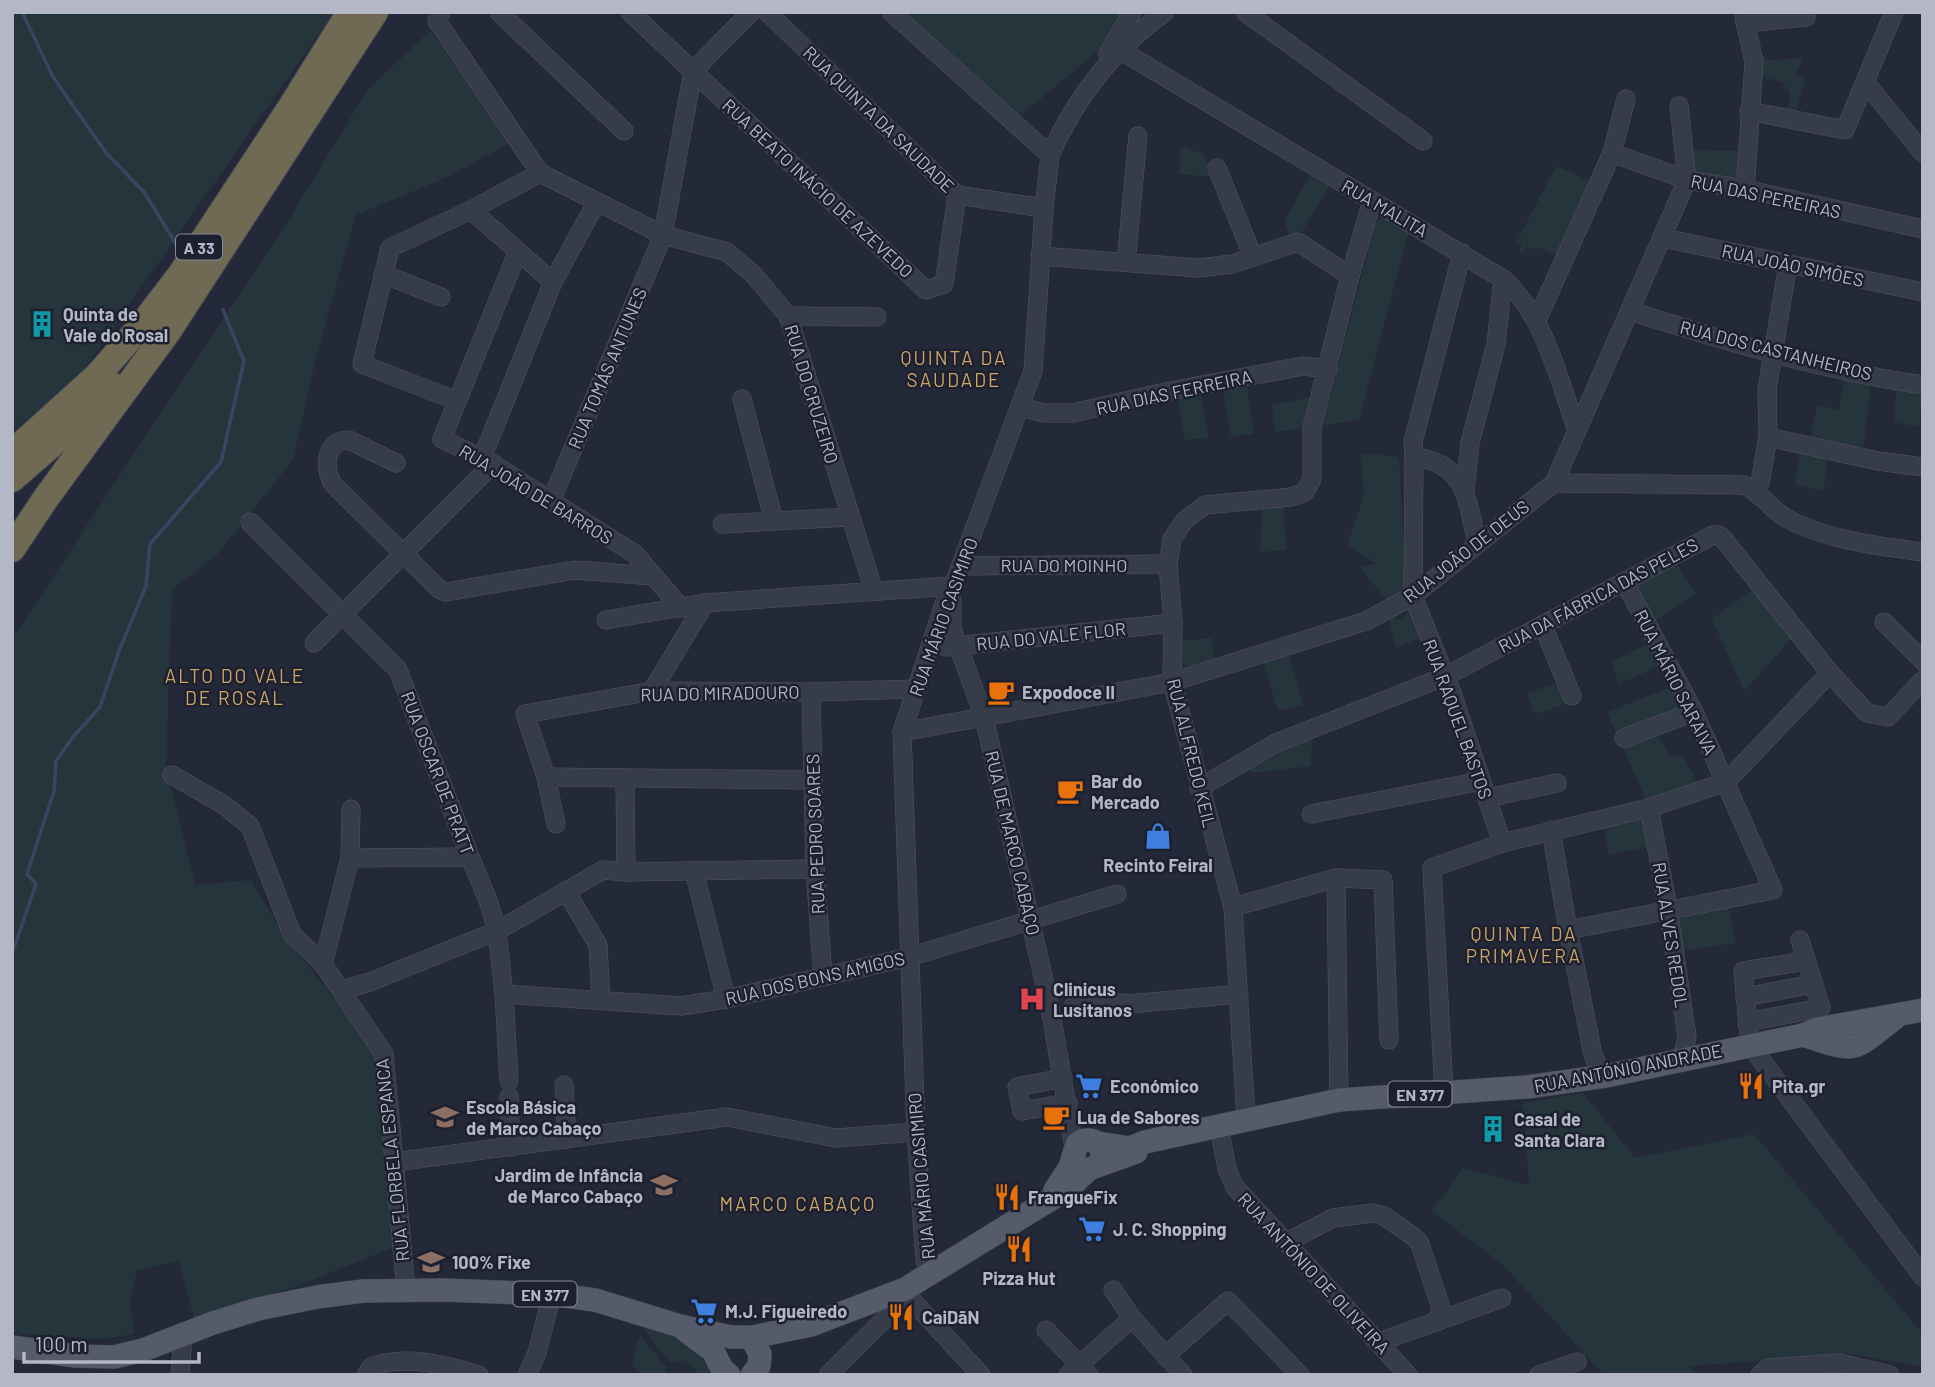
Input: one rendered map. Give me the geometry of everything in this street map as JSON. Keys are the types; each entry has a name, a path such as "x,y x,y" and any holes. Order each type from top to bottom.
{"highway":[{"name":"A 33","path":"12,453 96,376 142,325 173,284 289,110 350,12"},
{"name":"A 33","path":"12,479 50,446 169,330 376,12"},
{"path":"12,549 169,330"}],"main road":[{"name":"RUA ANTÓNIO ANDRADE","path":"1088,1154 1130,1148 1145,1142 1339,1100 1527,1087 1606,1076 1802,1035 1851,1034 1912,1012"},
{"name":"EN 377","path":"12,1347 76,1356 114,1357 143,1350 237,1315 298,1301 363,1292 406,1290 552,1294 595,1300 680,1326 740,1337 799,1329 903,1297 931,1273 1046,1201 1088,1154"},
{"name":"EN 377","path":"680,1326 713,1351 724,1368"},
{"name":"EN 377","path":"756,1367 774,1345 799,1329"},
{"name":"EN 377","path":"740,1337 759,1348 756,1367"},
{"name":"EN 377","path":"724,1368 721,1347 740,1337"}],"street":[{"path":"441,12 437,21 540,173 471,210 390,248 362,364 457,401"},
{"path":"499,12 624,131"},
{"name":"RUA BEATO INÁCIO DE AZEVEDO","path":"630,12 926,290 944,284 957,195"},
{"path":"693,71 751,12"},
{"name":"RUA QUINTA DA SAUDADE","path":"767,12 957,195 1044,208"},
{"path":"891,12 1050,155"},
{"path":"1098,72 1132,12"},
{"name":"RUA MÁRIO CASIMIRO","path":"931,1273 925,1260 916,1132 902,732 946,598 961,566 1033,371 1050,155 1061,131 1098,72 1165,12"},
{"path":"1245,12 1423,141"},
{"path":"1745,189 1754,62 1744,18 1806,17 1807,12"},
{"path":"1749,111 1845,131 1894,12"},
{"name":"RUA MALITA","path":"1120,50 1503,279 1537,320 1577,430"},
{"name":"RUA TOMÁS ANTUNES","path":"551,501 663,235 693,71"},
{"path":"1865,82 1923,153"},
{"path":"1537,320 1612,153 1626,99"},
{"name":"RUA JOÃO DE DEUS","path":"902,732 1172,682 1366,621 1413,596 1555,483 1686,180 1679,106"},
{"path":"1126,261 1138,136"},
{"name":"RUA DAS PEREIRAS","path":"1612,153 1686,180 1745,189 1923,229"},
{"path":"1217,168 1253,257"},
{"name":"RUA DO CRUZEIRO","path":"540,173 663,235 727,252 754,275 788,316 874,591"},
{"name":"RUA ALFREDO KEIL","path":"1246,1119 1233,907 1172,682 1168,564 1172,539 1184,521 1205,505 1290,497 1305,492 1312,479 1312,428 1350,276 1372,201"},
{"path":"314,643 402,555 487,461 553,282 596,203"},
{"path":"471,210 553,282"},
{"name":"RUA JOÃO SIMÕES","path":"1662,238 1923,292"},
{"path":"1041,256 1199,268 1232,264 1298,242 1350,276"},
{"name":"RUA JOÃO DE BARROS","path":"518,251 442,439 487,461 635,554 681,608"},
{"path":"1413,596 1413,442 1462,253"},
{"path":"1756,492 1768,437 1767,389 1788,264"},
{"path":"383,274 441,297"},
{"path":"1465,491 1470,443 1496,344 1503,279"},
{"name":"RUA DOS CASTANHEIROS","path":"1630,311 1773,352 1923,385"},
{"path":"788,316 877,317"},
{"name":"RUA DIAS FERREIRA","path":"1021,407 1044,413 1066,414 1303,366 1328,369"},
{"path":"743,399 774,521"},
{"path":"1768,437 1923,467"},
{"path":"396,463 349,440 341,440 334,445 326,464 333,484 439,589 446,592 575,570 653,576"},
{"path":"1414,457 1433,459 1444,464 1456,476 1465,491 1477,543"},
{"path":"1555,483 1744,485 1785,517 1811,528 1855,540 1923,552"},
{"path":"722,524 850,517"},
{"name":"RUA OSCAR DE PRATT","path":"250,523 398,670 489,903 497,931 504,994 511,1147"},
{"name":"RUA DA FÁBRICA DAS PELES","path":"1199,788 1276,743 1446,676 1705,538 1719,536 1830,673"},
{"name":"RUA DO MOINHO","path":"961,566 1168,564"},
{"name":"RUA MÁRIO SARAIVA","path":"1625,583 1694,712 1773,890 1668,908"},
{"path":"606,620 705,603 953,586"},
{"name":"RUA DE MARCO CABAÇO","path":"953,586 951,611 957,646 984,717 1050,1007 1068,1102 1088,1154"},
{"name":"RUA RAQUEL BASTOS","path":"1413,596 1446,676 1502,843"},
{"path":"652,691 705,603"},
{"path":"1884,622 1923,661"},
{"name":"RUA DO VALE FLOR","path":"930,648 1172,623"},
{"path":"1543,626 1572,696"},
{"path":"1444,1093 1432,868 1502,843 1649,808 1726,782 1830,673 1867,713 1888,717 1923,680"},
{"name":"RUA DO MIRADOURO","path":"546,777 525,714 652,691 811,692 916,689"},
{"name":"RUA PEDRO SOARES","path":"811,692 815,869 823,976"},
{"path":"1625,738 1694,712"},
{"name":"RUA FLORBELA ESPANCA","path":"172,775 224,805 250,826 292,934 323,964 384,1054 406,1290"},
{"path":"556,824 546,777 813,780"},
{"path":"625,778 626,872"},
{"path":"1311,814 1481,781"},
{"path":"1487,798 1557,783"},
{"name":"RUA ALVES REDOL","path":"1649,808 1688,1037 1683,1053 1677,1060"},
{"path":"323,964 350,858 351,809"},
{"path":"1551,830 1593,1055 1606,1076"},
{"path":"350,858 470,857"},
{"path":"342,990 370,982 497,931 603,870 626,872 815,869"},
{"path":"694,871 726,999"},
{"path":"1336,878 1339,1100"},
{"path":"1233,907 1336,878 1383,880 1389,1040"},
{"path":"566,891 598,944 601,1001"},
{"name":"RUA DOS BONS AMIGOS","path":"504,994 681,1006 726,999 909,957 1117,894"},
{"path":"1568,930 1668,908"},
{"path":"1746,1022 1821,1008 1800,940"},
{"path":"1806,961 1743,971 1750,1045 1923,1277"},
{"path":"1745,997 1813,984"},
{"path":"1073,1006 1097,1001 1129,1004 1239,994"},
{"path":"1063,1078 1017,1087 1022,1111 1068,1102"},
{"path":"564,1084 567,1139"},
{"path":"395,1163 727,1117 836,1138 916,1132"},
{"name":"RUA ANTÓNIO DE OLIVEIRA","path":"1219,1126 1227,1169 1235,1187 1408,1375"},
{"path":"1287,1242 1336,1217 1373,1213 1382,1215 1414,1237 1421,1246 1441,1308 1437,1322"},
{"path":"1112,1290 1132,1318 1183,1375"},
{"path":"527,1375 537,1353 552,1294"},
{"path":"828,1375 903,1297 981,1375"},
{"path":"1379,1342 1502,1298"},
{"path":"1166,1356 1228,1301 1300,1375"},
{"path":"1046,1330 1079,1371 1132,1318"},
{"path":"180,1375 183,1335"},
{"path":"366,1375 371,1367 397,1362 439,1365 479,1375"},
{"path":"1539,1375 1577,1362"},
{"path":"1760,1375 1769,1368 1839,1363 1880,1374"}],"shaded area":[{"path":"12,12 334,12 73,385 12,430"},
{"path":"902,12 1126,12 1104,46 1021,115"},
{"path":"430,31 511,142 452,175 356,215 316,357 293,460 216,556 172,589 166,767 195,885 251,880 286,939 376,1050 396,1246 300,1285 194,1318 179,1261 137,1270 130,1302 134,1334 102,1339 12,1333 12,639 291,216 368,89"},
{"path":"1766,56 1767,60 1803,58 1796,74 1806,77 1796,112 1774,107 1788,108 1790,93 1782,82 1761,76 1757,57"},
{"path":"1181,146 1203,154 1213,177 1179,174"},
{"path":"1691,150 1742,151 1737,176 1730,178 1694,173"},
{"path":"1556,166 1590,181 1559,256 1538,247 1536,250 1527,246 1523,254 1519,253 1521,243 1516,243"},
{"path":"1310,175 1329,186 1299,237 1291,239 1284,222"},
{"path":"1384,219 1408,233 1359,420 1323,425 1376,221"},
{"path":"1845,378 1871,383 1863,451 1810,439 1817,405 1839,410"},
{"path":"1246,384 1254,434 1231,436 1223,388"},
{"path":"1897,388 1923,393 1919,427 1893,422"},
{"path":"1201,393 1208,438 1185,440 1178,398"},
{"path":"1312,397 1304,428 1275,432 1272,405"},
{"path":"1800,451 1827,457 1824,491 1795,485"},
{"path":"1361,453 1399,457 1404,548 1411,556 1408,589 1388,602 1360,568 1376,563 1347,545 1364,496"},
{"path":"1283,505 1286,550 1260,552 1262,508"},
{"path":"1674,559 1696,593 1652,623 1635,586"},
{"path":"1756,588 1794,636 1744,691 1712,619"},
{"path":"1410,604 1433,632 1396,648 1388,615 1392,614 1398,620 1405,616"},
{"path":"1212,638 1214,661 1190,667 1182,663 1179,641"},
{"path":"1649,643 1661,665 1619,684 1611,662"},
{"path":"1288,651 1303,705 1278,711 1262,658"},
{"path":"1560,682 1568,703 1535,714 1527,693"},
{"path":"1672,687 1685,711 1618,738 1607,712"},
{"path":"1658,734 1670,758 1682,754 1698,784 1647,803 1623,747"},
{"path":"1312,737 1311,766 1250,773 1251,766"},
{"path":"1645,816 1650,846 1609,855 1604,826"},
{"path":"1728,905 1735,943 1682,951 1678,922 1682,915"},
{"path":"1583,1093 1635,1158 1754,1134 1923,1334 1923,1367 1853,1354 1688,1366 1694,1375 1604,1375 1502,1264 1432,1211 1463,1168 1529,1185 1523,1103"},
{"path":"652,1328 671,1334 688,1344 701,1357 710,1375 697,1375 694,1367 684,1360 670,1363 644,1330"},
{"path":"641,1336 666,1367 664,1375 643,1375 633,1364"}],"waterway":[{"path":"22,12 52,75 107,154 144,192 176,244"},
{"path":"12,954 36,884 27,874 54,791 56,761 100,707 119,651 146,586 150,544 221,462 244,361 223,310"}],"place":[{"name":"Quinta de Vale do Rosal","path":"42,324"},
{"name":"Expodoce II","path":"1001,692"},
{"name":"Bar do Mercado","path":"1070,791"},
{"name":"Recinto Feiral","path":"1158,836"},
{"name":"Clinicus Lusitanos","path":"1032,999"},
{"name":"Económico","path":"1089,1086"},
{"name":"Pita.gr","path":"1751,1086"},
{"name":"Escola Básica de Marco Cabaço","path":"445,1117"},
{"name":"Lua de Sabores","path":"1056,1117"},
{"name":"Casal de Santa Clara","path":"1493,1129"},
{"name":"Jardim de Infância de Marco Cabaço","path":"664,1185"},
{"name":"FrangueFix","path":"1007,1197"},
{"name":"J. C. Shopping","path":"1092,1229"},
{"name":"Pizza Hut","path":"1019,1249"},
{"name":"100% Fixe","path":"431,1262"},
{"name":"M.J. Figueiredo","path":"704,1311"},
{"name":"CaiDãN","path":"901,1317"}],"district":[{"name":"QUINTA DA SAUDADE","path":"954,368"},
{"name":"ALTO DO VALE DE ROSAL","path":"235,686"},
{"name":"QUINTA DA PRIMAVERA","path":"1524,944"},
{"name":"MARCO CABAÇO","path":"798,1203"}]}
